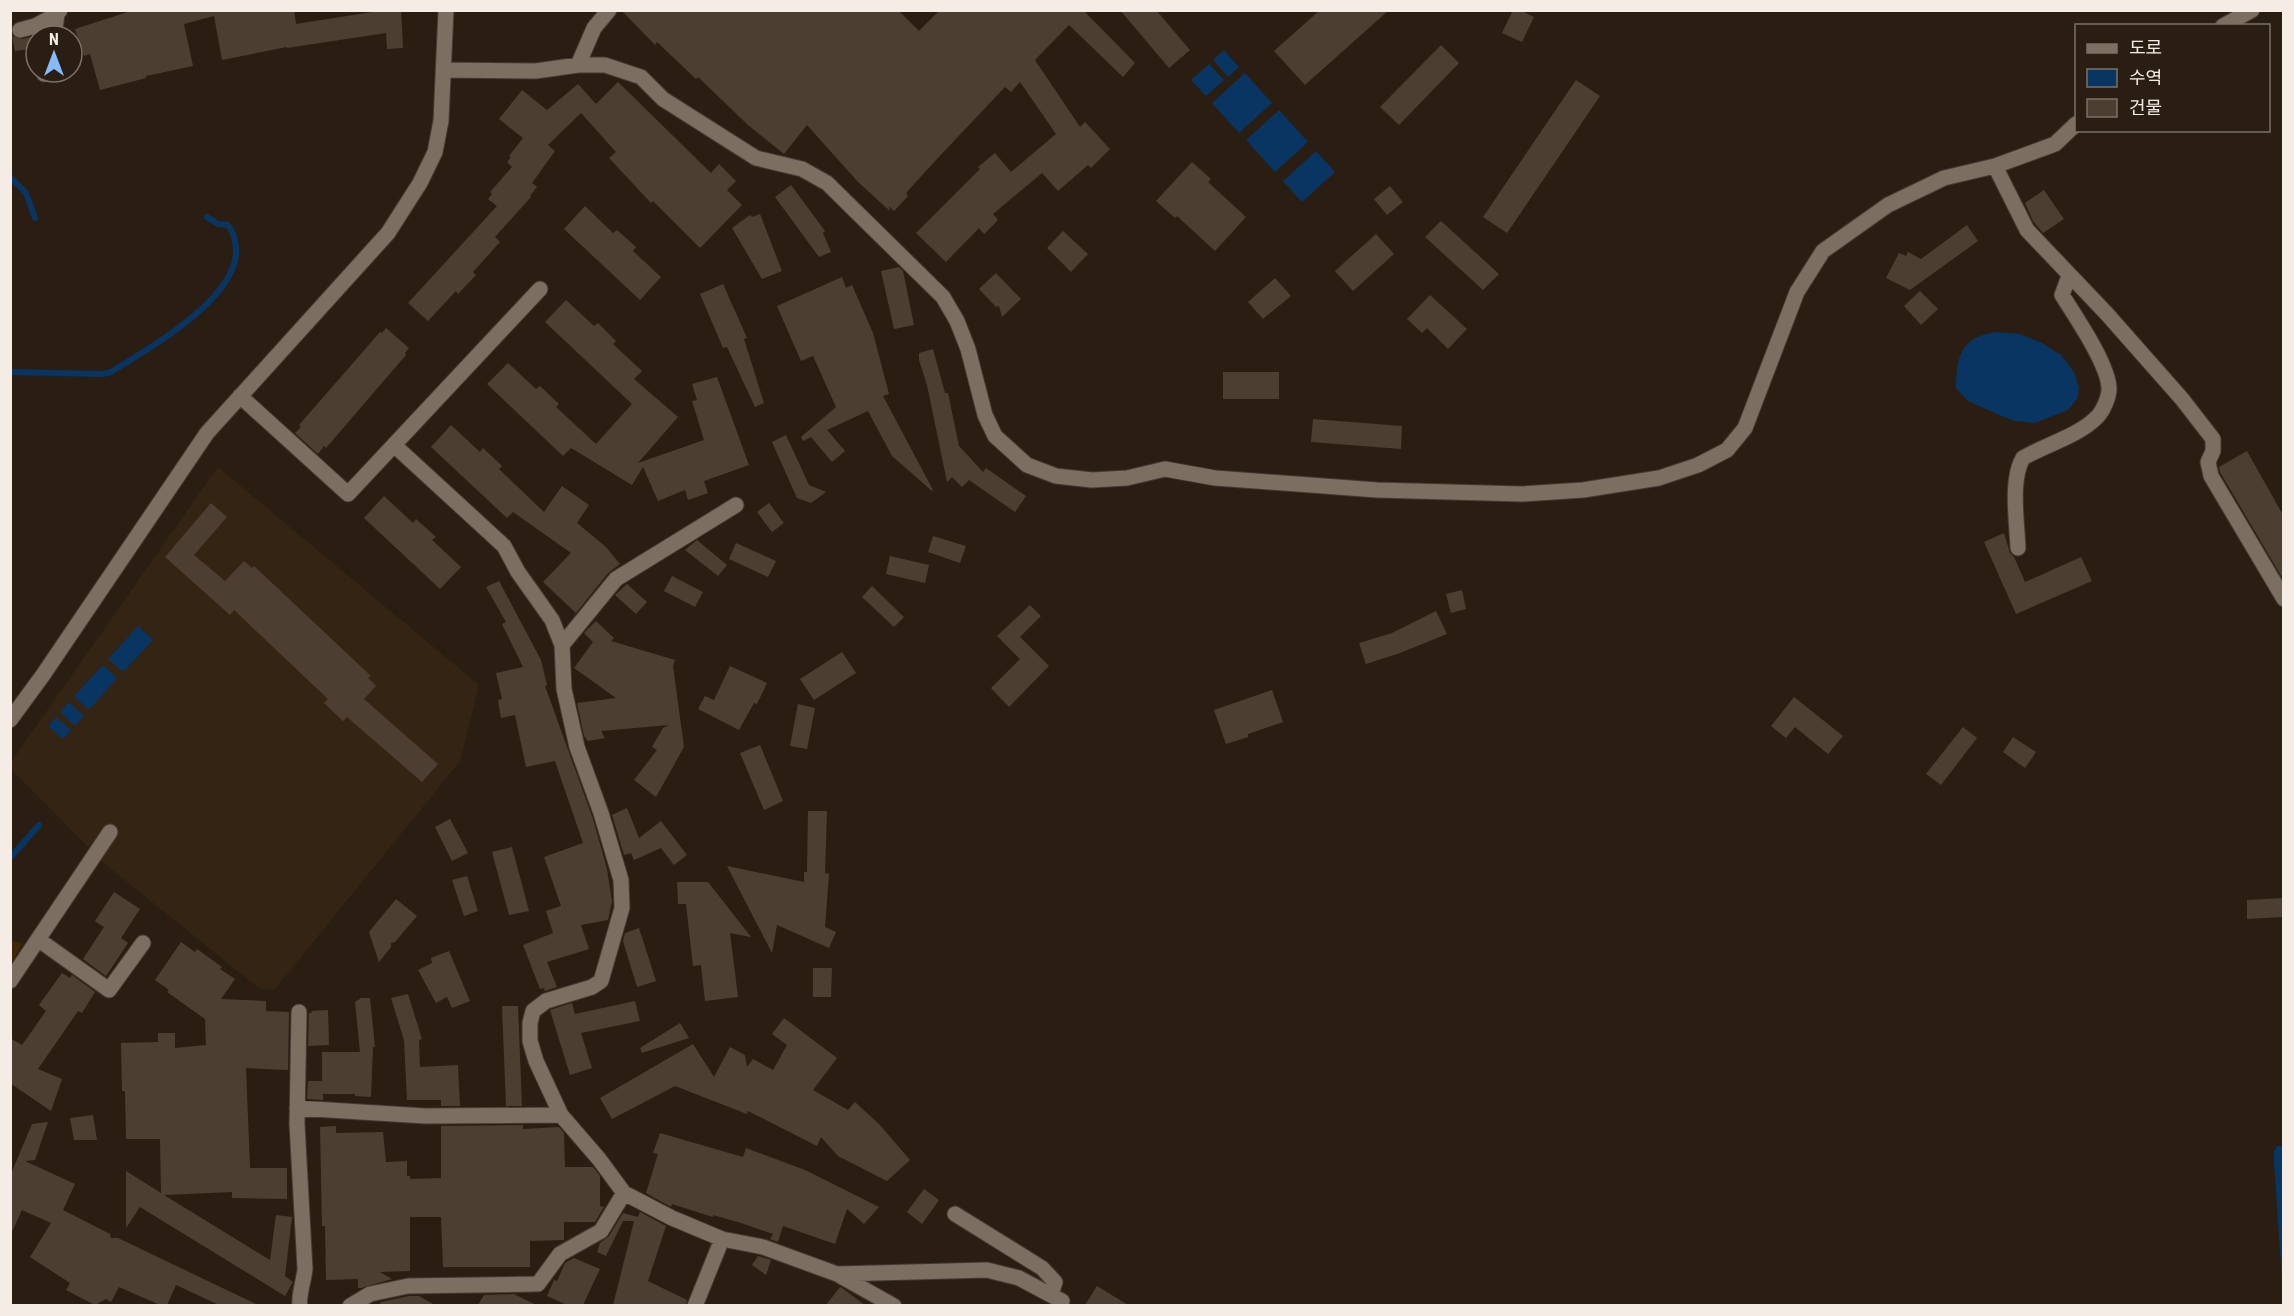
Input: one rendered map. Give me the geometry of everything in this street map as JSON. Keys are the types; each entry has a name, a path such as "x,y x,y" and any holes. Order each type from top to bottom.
{"street":[{"path":"10,720 44,675 207,433 388,233 420,183 435,152 441,121 446,10"},
{"path":"578,65 594,28 609,10"},
{"path":"2227,24 2252,10"},
{"path":"20,30 35,26 59,12"},
{"path":"444,70 536,71 578,65 605,65 641,77 663,99 756,158 802,169 827,183 943,297 957,321 968,349 985,415 995,436 1027,465 1056,476 1092,480 1127,478 1165,469 1215,478 1377,490 1522,494 1583,490 1648,480 1698,465 1727,450 1745,428 1797,292 1823,251 1888,205 1944,178 1995,166 2055,144 2075,125"},
{"path":"1995,166 2027,230 2107,314 2174,390 2213,439 2213,451 2208,462 2211,476 2283,599"},
{"path":"2018,548 2016,480 2018,465 2023,458 2082,428 2098,417 2109,390 2100,361 2085,331 2062,295 2069,276"},
{"path":"240,396 348,494 540,289"},
{"path":"394,445 504,546 518,572 552,620 562,645 564,689 577,747 601,813 621,880 621,908 601,981 592,987 546,1002 533,1011 530,1041 536,1061 561,1115 599,1159 624,1193 672,1218 722,1239 764,1247 837,1274 894,1305"},
{"path":"562,645 616,579 736,505"},
{"path":"10,981 110,832"},
{"path":"39,940 109,990 143,943"},
{"path":"299,1012 297,1108 305,1269 300,1305"},
{"path":"297,1108 425,1116 561,1115"},
{"path":"350,1305 370,1294 408,1286 538,1284 560,1254 601,1231 624,1193"},
{"path":"837,1274 987,1270 1019,1278 1057,1298 1055,1282 1042,1268 955,1214"},
{"path":"695,1305 722,1239"}],"shaded area":[{"path":"218,467 479,685 460,761 275,989 261,990 105,864 11,769 11,762"},
{"path":"10,940 22,944 11,965 10,965"}],"water":[{"path":"1224,50 1239,67 1228,77 1213,60"},
{"path":"1209,64 1224,80 1206,96 1191,80"},
{"path":"1245,73 1272,103 1239,133 1212,103"},
{"path":"1279,110 1308,142 1275,172 1246,140"},
{"path":"1316,151 1335,172 1302,202 1283,181"},
{"path":"1997,332 2020,334 2042,343 2061,355 2074,372 2079,388 2077,399 2068,410 2035,423 2015,421 1968,401 1956,388 1957,366 1963,350 1976,338"},
{"path":"138,626 153,640 123,672 108,659"},
{"path":"103,665 117,678 89,710 74,696"},
{"path":"69,702 84,716 75,726 60,712"},
{"path":"56,717 71,730 63,739 48,726"},
{"path":"2277,1146 2283,1146 2283,1295 2274,1162 2274,1151"}],"building":[{"path":"134,10 294,10 296,24 385,10 401,10 403,48 387,49 386,33 287,47 222,60 214,16 184,24 193,66 146,76 146,78 100,90 90,54 84,56 84,26"},
{"path":"621,10 898,10 919,31 940,10 1083,10 1135,63 1123,77 1069,25 1035,60 1080,127 1085,122 1110,149 1091,168 1088,165 1058,191 1042,173 993,214 998,220 984,234 979,228 946,262 916,233 980,169 978,167 995,153 1011,172 1056,134 1020,82 1011,92 1005,87 906,193 908,196 894,211 889,206 890,211 858,182 807,125 784,154 748,125 657,42 655,45"},
{"path":"1120,10 1156,10 1190,50 1169,68"},
{"path":"1320,10 1389,10 1305,85 1274,51"},
{"path":"1513,10 1520,10 1534,17 1522,42 1502,33"},
{"path":"12,36 24,39 24,50 15,51"},
{"path":"1441,45 1459,63 1399,125 1380,107"},
{"path":"1576,80 1600,96 1507,233 1483,217"},
{"path":"618,82 711,173 719,164 736,181 727,190 742,205 700,248 653,201 651,203 609,158 616,152 581,113 548,145 555,151 532,183 537,187 531,197 495,237 500,242 473,272 476,275 458,294 456,291 428,321 408,303 497,206 488,199 492,194 490,192 512,167 507,162 511,157 509,156 523,138 499,119 522,90 547,110 578,84 596,104"},
{"path":"1192,162 1211,179 1208,182 1246,217 1215,251 1177,216 1175,218 1156,201"},
{"path":"791,185 825,231 823,233 831,252 819,257 775,197"},
{"path":"1390,186 1403,202 1387,215 1374,199"},
{"path":"2044,190 2064,219 2043,233 2033,221 2025,203"},
{"path":"585,206 613,233 617,230 636,247 633,251 661,277 640,300 564,229"},
{"path":"760,214 782,271 762,279 732,228 750,215 752,217"},
{"path":"1441,221 1499,274 1483,290 1425,237"},
{"path":"1967,225 1978,241 1910,290 1886,278 1899,253 1906,256 1908,252 1921,259"},
{"path":"1063,231 1088,254 1071,272 1047,248"},
{"path":"1376,234 1394,254 1353,291 1335,271"},
{"path":"899,267 903,271 914,325 894,329 881,271"},
{"path":"996,273 1021,299 1002,317 999,306 996,307 979,289"},
{"path":"842,277 846,288 852,285 873,333 889,394 883,396 932,491 892,456 868,411 827,430 845,451 832,462 811,437 803,441 801,437 836,407 813,356 801,361 777,306"},
{"path":"1275,278 1291,296 1263,319 1248,302"},
{"path":"723,284 747,338 744,339 764,403 755,407 727,347 723,348 700,294"},
{"path":"1920,291 1938,309 1921,325 1904,306"},
{"path":"1430,295 1467,329 1448,349 1427,328 1422,333 1407,319"},
{"path":"566,300 594,326 598,323 616,341 613,344 642,371 634,379 678,417 638,463 704,440 692,401 697,400 692,384 717,377 749,465 704,481 708,493 688,500 685,490 658,501 643,467 632,485 571,448 563,456 487,384 508,363 536,389 540,386 559,404 556,407 596,444 632,404 545,322"},
{"path":"386,328 409,348 406,355 326,448 324,446 318,454 295,433 301,427 299,425"},
{"path":"933,349 945,393 948,393 959,446 983,472 986,468 1026,496 1015,512 969,480 962,487 952,477 947,482 927,385 919,360 919,353"},
{"path":"1223,372 1279,372 1279,399 1223,399"},
{"path":"1313,419 1402,426 1401,449 1311,442"},
{"path":"451,425 480,452 483,448 502,466 499,469 544,512 562,486 589,505 577,523 606,547 620,564 608,573 576,613 543,582 571,553 513,512 507,518 431,447"},
{"path":"786,435 809,485 826,492 811,503 797,498 772,442"},
{"path":"2247,451 2283,515 2283,579 2220,472 2219,467"},
{"path":"384,496 413,523 416,519 436,537 432,540 461,567 440,589 364,518"},
{"path":"211,503 227,517 194,555 225,581 244,561 252,568 254,566 371,676 368,678 376,686 364,699 438,764 422,782 347,717 343,721 324,703 328,699 234,610 230,615 165,557"},
{"path":"769,503 784,523 772,532 757,512"},
{"path":"2004,533 2010,553 2025,582 2081,557 2092,581 2016,614 1984,542"},
{"path":"933,536 966,546 960,563 928,552"},
{"path":"697,540 727,565 718,576 685,550"},
{"path":"736,543 776,561 768,577 729,559"},
{"path":"890,556 929,565 925,583 886,574"},
{"path":"672,576 703,592 695,607 664,591"},
{"path":"499,581 541,660 547,685 545,686 593,819 607,869 612,901 608,920 581,925 589,949 547,962 557,987 545,991 544,988 540,989 523,945 553,933 546,911 561,906 544,857 583,843 555,761 526,767 515,715 501,718 498,700 502,699 496,673 523,667 502,624 506,622 486,587"},
{"path":"627,584 647,602 636,614 615,595"},
{"path":"872,586 904,617 894,627 862,597"},
{"path":"1462,590 1466,609 1451,613 1446,594"},
{"path":"1030,605 1041,616 1020,637 1049,666 1009,707 991,688 1020,659 997,636"},
{"path":"1436,611 1447,634 1366,664 1359,643 1392,633"},
{"path":"596,621 614,638 611,641 675,660 673,666 684,747 656,797 634,780 657,750 652,747 663,728 669,725 601,731 605,738 588,741 584,736 577,703 616,698 574,668 593,642 584,633"},
{"path":"842,652 856,673 814,700 800,679"},
{"path":"730,666 767,683 757,704 754,703 739,730 698,709 705,696 714,700"},
{"path":"1272,690 1283,722 1226,744 1214,710"},
{"path":"1794,697 1843,736 1828,754 1795,727 1786,738 1771,726"},
{"path":"798,704 815,708 807,749 790,746"},
{"path":"1963,727 1977,738 1941,785 1926,774"},
{"path":"2013,737 2036,752 2025,768 2003,752"},
{"path":"760,745 783,801 764,810 740,753"},
{"path":"627,808 639,838 661,821 687,855 674,865 661,848 634,860 631,853 624,855 612,815"},
{"path":"808,811 827,811 825,873 829,874 825,927 836,932 829,948 777,925 772,953 727,866 804,882 804,872 807,872"},
{"path":"450,819 468,853 452,861 435,827"},
{"path":"512,847 529,911 509,915 492,852"},
{"path":"467,876 478,911 464,916 452,880"},
{"path":"677,882 708,882 751,937 730,933 738,997 705,1001 701,965 693,966 686,904 678,904"},
{"path":"114,892 140,909 121,938 128,943 106,976 83,959 104,927 95,921"},
{"path":"2283,898 2283,917 2247,919 2247,900"},
{"path":"396,899 417,916 395,942 391,943 391,947 379,962 369,932"},
{"path":"639,928 656,981 637,987 623,941 625,933"},
{"path":"181,942 195,952 197,949 235,979 221,999 266,1001 266,1011 289,1012 288,1070 246,1068 250,1168 287,1168 287,1199 232,1198 232,1192 164,1195 270,1260 276,1215 292,1217 285,1276 293,1282 285,1296 140,1207 126,1228 126,1171 161,1193 160,1139 126,1139 121,1043 158,1042 158,1033 175,1033 175,1048 206,1045 205,1019 167,992 169,990 155,980"},
{"path":"449,951 470,1001 452,1008 447,997 436,1003 418,970 432,963 431,958"},
{"path":"813,968 832,968 831,997 813,997"},
{"path":"62,973 70,978 72,975 95,992 82,1013 78,1011 38,1069 62,1079 51,1111 10,1083 10,1038 22,1045 46,1011 39,1005"},
{"path":"408,994 422,1039 419,1040 420,1067 458,1065 460,1106 441,1106 441,1100 407,1100 404,1040 391,998"},
{"path":"361,998 370,998 375,1047 373,1047 371,1097 355,1096 355,1094 323,1094 323,1100 307,1099 308,1081 322,1081 322,1052 360,1052 355,1002"},
{"path":"635,1001 640,1021 581,1033 592,1068 570,1075 550,1010 572,1003 575,1014"},
{"path":"502,1006 518,1006 522,1106 506,1106"},
{"path":"328,1010 329,1045 308,1046 309,1013"},
{"path":"784,1018 837,1058 813,1090 848,1110 855,1102 879,1124 910,1160 887,1181 838,1156 821,1137 817,1146 748,1111 747,1114 675,1086 612,1119 600,1098 693,1044 714,1077 730,1047 745,1055 747,1067 753,1059 773,1070 787,1045 772,1034"},
{"path":"680,1023 689,1038 642,1053 640,1048"},
{"path":"93,1115 97,1140 74,1140 70,1118"},
{"path":"48,1122 35,1160 25,1161 75,1184 63,1210 110,1234 111,1238 118,1238 258,1305 219,1305 176,1285 167,1305 160,1305 119,1287 111,1302 106,1299 95,1305 66,1290 70,1283 30,1257 51,1223 22,1210 10,1236 10,1176 32,1124"},
{"path":"523,1125 523,1129 559,1127 564,1133 565,1167 593,1167 600,1176 600,1206 604,1207 595,1222 564,1222 564,1240 530,1241 530,1267 443,1267 441,1217 410,1217 410,1271 380,1272 392,1279 361,1288 358,1288 358,1279 326,1280 325,1226 322,1226 320,1127 336,1126 336,1133 383,1132 386,1162 407,1161 407,1176 410,1176 410,1179 441,1178 441,1126"},
{"path":"660,1133 743,1157 746,1148 805,1170 879,1207 864,1224 847,1209 835,1244 783,1226 778,1242 770,1239 773,1234 741,1223 672,1204 671,1207 646,1193 658,1154 653,1153"},
{"path":"924,1189 939,1200 922,1224 907,1212"},
{"path":"640,1212 666,1226 648,1281 687,1300 686,1305 613,1305 634,1221 623,1221 606,1256 597,1252 600,1243 609,1236 623,1213 638,1217"},
{"path":"758,1256 771,1260 766,1275 752,1265"},
{"path":"574,1258 600,1269 583,1305 567,1305 547,1296 565,1263"},
{"path":"1097,1286 1128,1305 1085,1305"},
{"path":"840,1287 842,1288 865,1305 826,1305"},
{"path":"514,1294 536,1305 478,1305 484,1295"},
{"path":"419,1296 435,1305 379,1305 381,1302"}],"waterway":[{"path":"10,177 26,193 35,218"},
{"path":"10,372 103,374 111,372 176,330 219,291 232,269 236,247 228,225 218,224 207,217"},
{"path":"10,858 39,825"}]}
